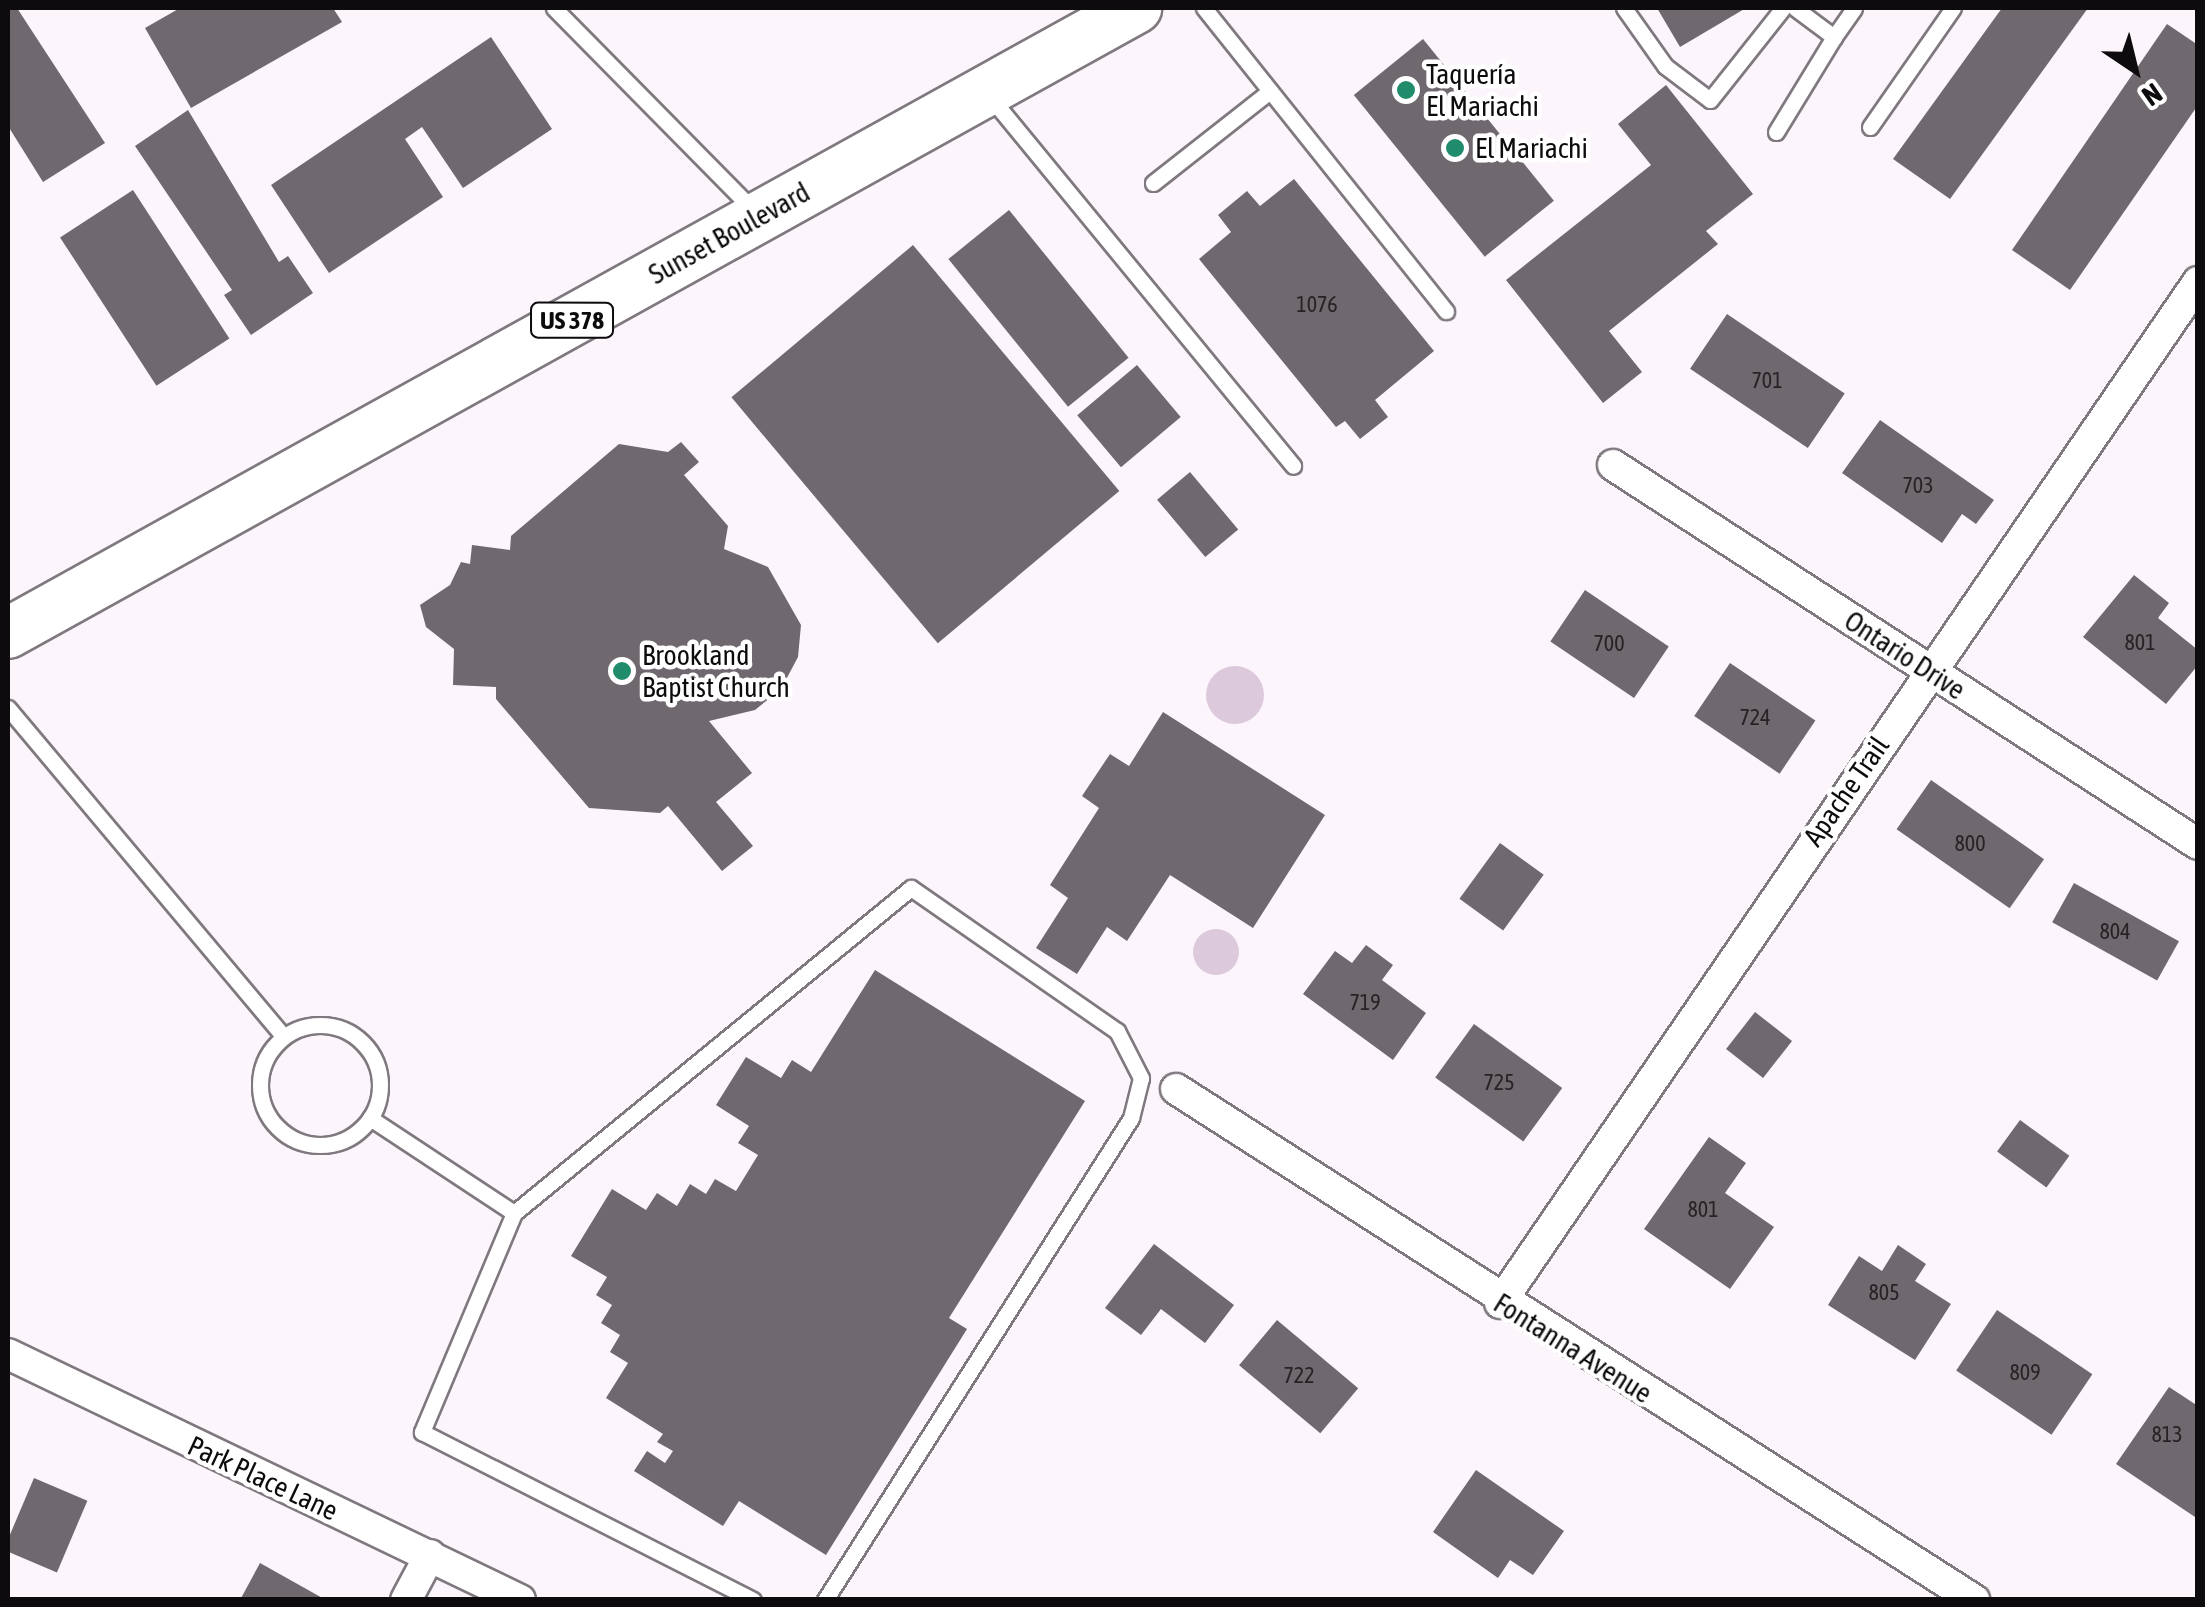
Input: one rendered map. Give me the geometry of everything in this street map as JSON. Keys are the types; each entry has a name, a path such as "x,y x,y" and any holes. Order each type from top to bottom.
{"main road":[{"name":"Sunset Boulevard","path":"8,633 1136,8"}],"street":[{"name":"Apache Trail","path":"1500,1303 2198,282"},
{"name":"Ontario Drive","path":"1614,466 2198,844"},
{"name":"Fontanna Avenue","path":"1176,1089 1500,1303 1974,1600"},
{"name":"Park Place Lane","path":"8,1354 520,1600"},
{"path":"406,1600 430,1554"}],"lane":[{"path":"554,8 759,216"},
{"path":"1204,8 1446,311"},
{"path":"1624,8 1664,66 1710,100 1783,8"},
{"path":"1795,8 1834,36"},
{"path":"1776,132 1854,8"},
{"path":"1870,128 1953,8"},
{"path":"1153,183 1270,90"},
{"path":"985,91 1292,466"},
{"path":"8,708 284,1037"},
{"path":"753,1600 422,1432 514,1213 911,888 1117,1031 1141,1078 1132,1118 825,1600"},
{"path":"324,1025 361,1041 379,1078 370,1118 337,1142 284,1133 260,1085 271,1050 284,1037 324,1025"},
{"path":"370,1118 514,1213"}],"shaded area":[{"path":"1235,666 1256,674 1264,695 1256,716 1235,724 1214,716 1206,695 1214,674"},
{"path":"1216,929 1232,936 1239,952 1232,968 1216,975 1200,968 1193,952 1200,936"}],"building":[{"path":"8,8 17,8 105,143 43,182 8,126"},
{"path":"180,8 333,8 342,22 191,108 145,28"},
{"path":"1657,8 1746,8 1680,47"},
{"path":"2002,8 2088,8 1950,199 1893,159"},
{"path":"2167,24 2198,45 2198,105 2070,290 2012,250"},
{"path":"491,37 552,129 463,188 422,127 405,139 443,197 329,273 271,185"},
{"name":"El Mariachi","path":"1423,39 1554,201 1485,257 1354,95"},
{"path":"1666,85 1753,194 1706,231 1718,244 1609,331 1642,372 1603,403 1506,280 1651,165 1618,124"},
{"path":"188,110 279,262 288,256 313,293 251,335 224,295 232,290 135,146"},
{"path":"1294,179 1434,351 1375,400 1388,417 1360,439 1345,421 1336,427 1199,259 1231,232 1218,215 1247,191 1260,206"},
{"path":"133,190 229,338 156,386 60,237"},
{"path":"1009,210 1129,358 1068,407 948,259"},
{"path":"913,245 1119,491 938,643 731,397"},
{"path":"1727,314 1845,393 1808,448 1690,369"},
{"path":"1137,365 1181,417 1121,467 1077,415"},
{"path":"1880,420 1994,500 1976,524 1962,514 1942,543 1842,473"},
{"name":"Brookland Baptist Church","path":"681,442 699,462 684,475 728,526 724,549 768,567 801,625 798,657 781,689 755,710 709,721 752,773 716,802 753,846 722,871 668,806 660,813 589,808 496,699 496,687 453,685 454,649 426,627 420,605 450,585 461,562 470,564 472,545 510,550 511,536 619,444 668,452"},
{"path":"1190,472 1238,529 1205,557 1157,500"},
{"path":"2134,575 2169,603 2158,618 2198,650 2198,665 2166,704 2083,637"},
{"path":"1585,590 1669,646 1634,698 1550,641"},
{"path":"1730,663 1815,721 1780,774 1694,716"},
{"path":"1163,712 1325,815 1253,928 1170,875 1127,941 1107,927 1077,974 1036,948 1068,898 1050,885 1099,808 1082,796 1110,754 1129,766"},
{"path":"1931,780 2044,859 2010,908 1897,829"},
{"path":"1500,843 1544,875 1503,931 1459,899"},
{"path":"2074,883 2179,941 2157,981 2052,922"},
{"path":"1366,945 1393,965 1382,980 1426,1013 1393,1060 1303,994 1335,951 1352,963"},
{"path":"875,970 1085,1101 949,1318 967,1329 826,1555 739,1501 723,1526 634,1471 647,1451 665,1463 673,1451 657,1442 663,1434 606,1398 628,1363 610,1352 620,1335 601,1323 612,1305 596,1295 607,1277 571,1256 612,1189 646,1210 657,1193 677,1206 690,1184 706,1194 715,1179 736,1191 758,1155 738,1143 749,1126 716,1105 746,1057 781,1078 792,1060 811,1072"},
{"path":"1755,1012 1792,1041 1763,1078 1726,1049"},
{"path":"1474,1024 1562,1088 1523,1141 1435,1077"},
{"path":"2020,1120 2069,1156 2046,1187 1997,1152"},
{"path":"1709,1137 1746,1163 1725,1193 1774,1227 1730,1289 1644,1229"},
{"path":"1154,1244 1234,1305 1205,1343 1161,1309 1141,1335 1105,1308"},
{"path":"1898,1245 1926,1264 1915,1281 1951,1304 1915,1360 1828,1305 1859,1256 1882,1271"},
{"path":"1997,1310 2092,1374 2052,1435 1956,1371"},
{"path":"1277,1320 1358,1388 1320,1433 1239,1365"},
{"path":"2169,1387 2198,1406 2198,1519 2116,1464"},
{"path":"1476,1470 1564,1531 1533,1575 1510,1560 1498,1578 1433,1532"},
{"path":"34,1478 87,1501 57,1572 8,1552 8,1539"},
{"path":"260,1563 326,1600 240,1600"}],"place":[{"name":"Taquería El Mariachi","path":"1406,90"},
{"name":"El Mariachi","path":"1455,148"},
{"name":"Brookland Baptist Church","path":"622,671"}]}
